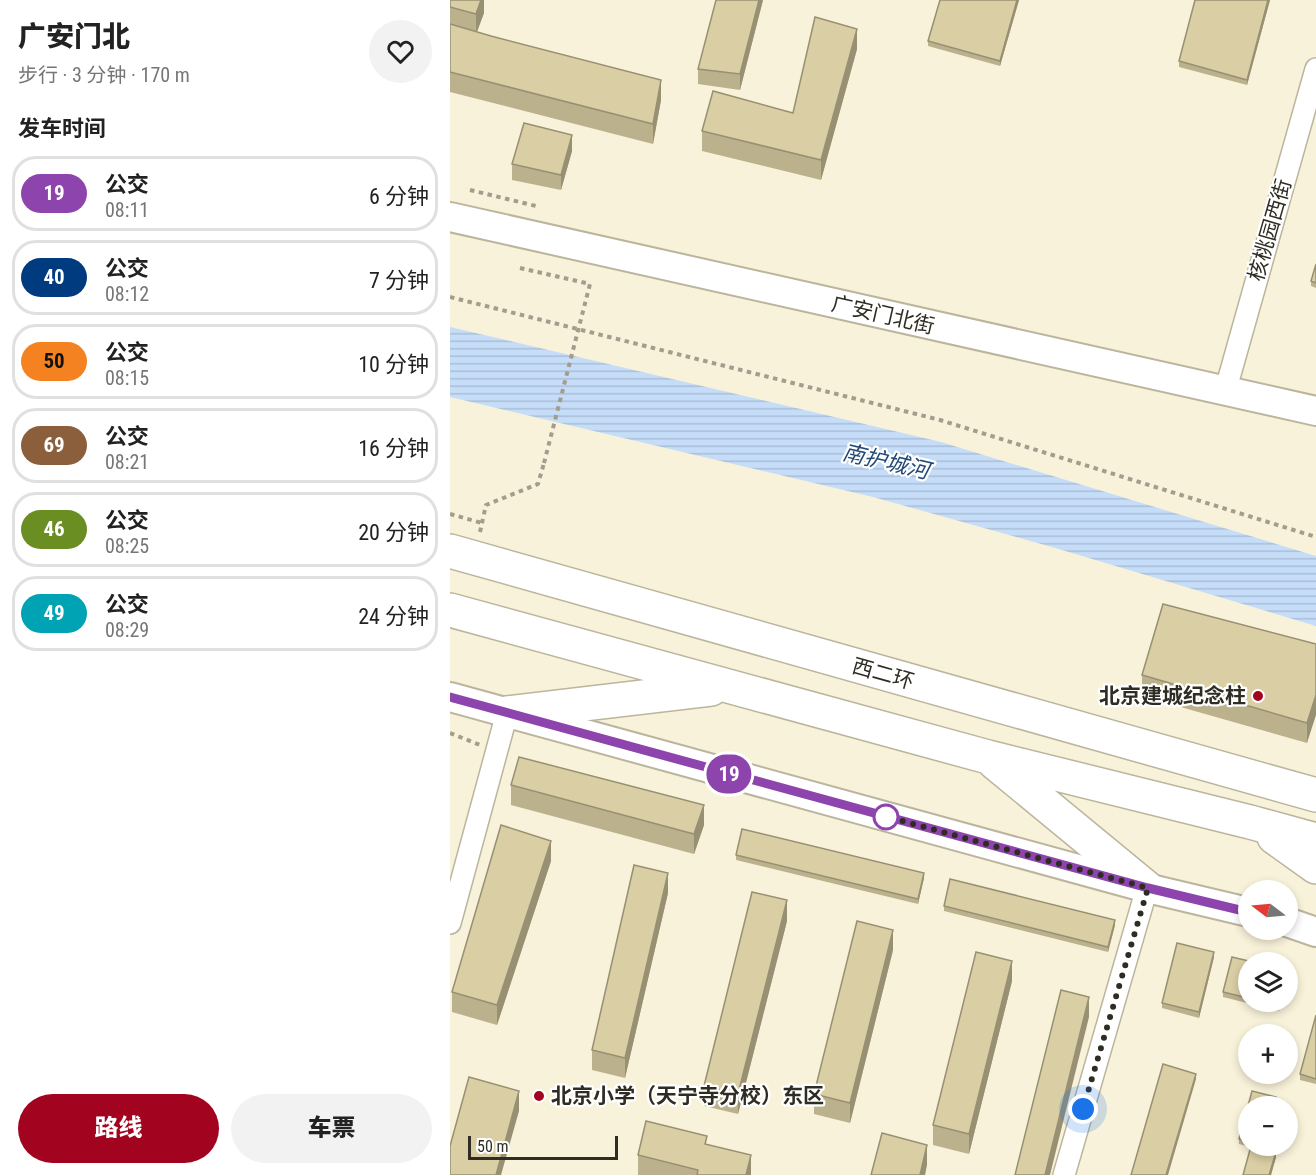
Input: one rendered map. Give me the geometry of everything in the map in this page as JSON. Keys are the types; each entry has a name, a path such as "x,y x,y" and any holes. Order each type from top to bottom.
{"highway":[{"name":"西二环","path":"459,547 1184,759 1316,795"},
{"path":"450,610 987,757 1316,840"},
{"path":"507,713 729,687"},
{"path":"987,757 1148,888"},
{"path":"1184,759 1280,771 1316,770"},
{"path":"1250,822 1316,867"}],"street":[{"name":"核桃园西街","path":"1225,392 1316,69"},
{"name":"广安门北街","path":"450,217 1316,411"},
{"path":"450,696 1148,888 1238,910"},
{"path":"450,922 507,713"},
{"path":"1064,1175 1148,888"},
{"path":"1298,926 1316,932"}],"path":[{"path":"470,190 536,206"},
{"path":"459,547 482,523 486,505 538,484 590,284 520,268"},
{"path":"450,297 940,420 1316,537"},
{"path":"450,514 482,523"},
{"path":"450,733 481,745"}],"water":[{"name":"南护城河","path":"450,327 941,442 1316,556 1316,626 1052,547 873,497 450,397"}],"building":[{"path":"450,0 481,0 476,14 450,7"},
{"path":"716,0 759,0 740,74 698,69"},
{"path":"940,0 1017,0 1000,61 928,41"},
{"path":"1195,0 1268,0 1247,80 1179,61"},
{"path":"815,17 857,29 821,160 702,131 713,91 793,113"},
{"path":"450,24 661,80 653,124 450,72"},
{"path":"524,123 572,135 561,175 512,164"},
{"path":"1316,264 1316,283 1311,281"},
{"path":"1163,604 1316,644 1316,695 1307,723 1142,675"},
{"path":"519,757 704,805 694,834 511,785"},
{"path":"501,825 551,841 497,1005 452,992"},
{"path":"742,829 924,873 918,899 736,855"},
{"path":"634,865 668,873 625,1058 592,1050"},
{"path":"950,879 1115,920 1108,947 944,906"},
{"path":"752,892 787,900 738,1094 704,1086"},
{"path":"857,921 893,930 850,1103 814,1094"},
{"path":"1177,943 1214,952 1199,1012 1162,1003"},
{"path":"976,952 1012,961 969,1134 933,1125"},
{"path":"1232,957 1238,958 1238,996 1223,992"},
{"path":"1061,990 1089,997 1045,1175 1015,1175"},
{"path":"1316,1015 1316,1079 1300,1074"},
{"path":"1163,1064 1196,1074 1166,1175 1131,1175"},
{"path":"469,1077 519,1091 496,1175 450,1175 450,1146"},
{"path":"1252,1091 1272,1096 1251,1096"},
{"path":"646,1121 707,1136 705,1144 751,1155 746,1175 697,1175 698,1170 638,1155"},
{"path":"882,1133 927,1145 920,1175 871,1175"},
{"path":"1248,1156 1275,1156 1269,1175 1243,1175"}],"bus line":[{"name":"19","path":"450,697 1148,888 1238,910"}],"place":[{"name":"北京建城纪念柱","path":"1258,696"},
{"name":"北京小学（天宁寺分校）东区","path":"539,1096"}],"route":[{"path":"886,817 884,816 1148,888 1083,1109"}]}
